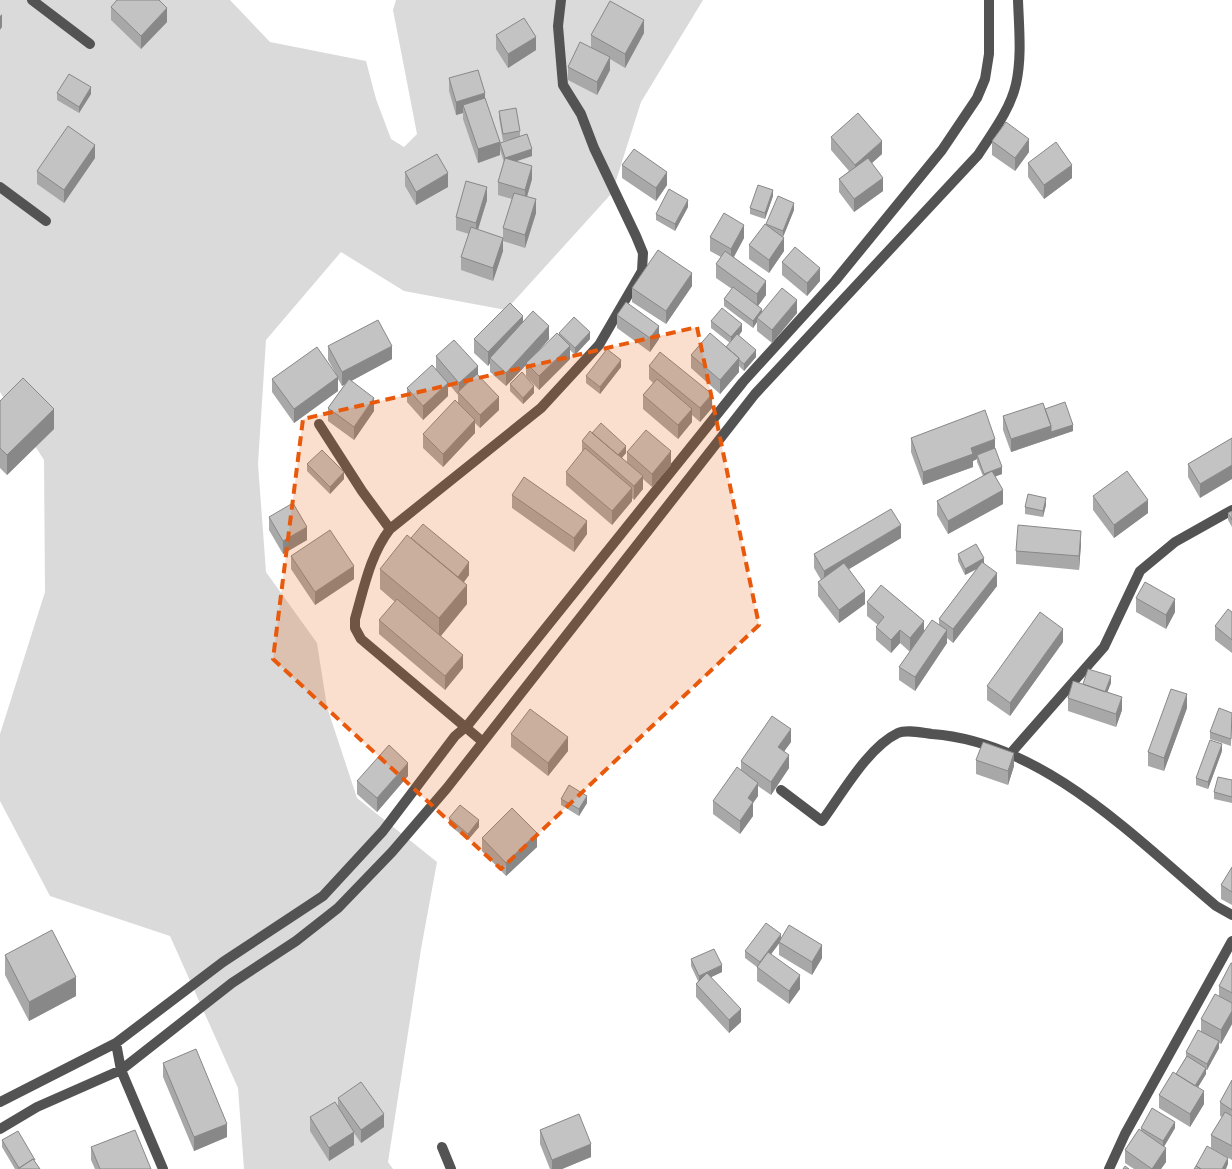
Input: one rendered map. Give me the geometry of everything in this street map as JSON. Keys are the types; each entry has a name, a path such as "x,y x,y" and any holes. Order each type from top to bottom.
{"street":[{"path":"32,0 90,44"},
{"path":"483,742 467,726 361,639 355,628 355,619 379,544 390,529 540,408 599,345 642,271 643,253 636,236 594,148 581,114 563,84 558,26 561,0"},
{"path":"0,1102 116,1043 223,962 323,896 383,831 455,736 467,726 743,382 834,281 942,150 977,98 985,80 989,54 989,0"},
{"path":"0,1129 37,1108 121,1070 232,983 296,940 338,908 392,852 448,788 755,394 978,155 1002,118 1016,85 1020,51 1018,0"},
{"path":"0,187 46,221"},
{"path":"320,424 362,491 390,529"},
{"path":"1010,754 1104,647 1140,571 1175,542 1232,510"},
{"path":"780,790 822,821 875,749 900,732 957,736 1010,754 1083,794 1216,906 1232,915"},
{"path":"1109,1169 1130,1125 1232,942"},
{"path":"116,1043 121,1070 163,1169"},
{"path":"442,1147 451,1169"}],"highlighted area":[{"path":"697,327 759,625 501,869 273,659 303,419"}],"shaded area":[{"path":"0,0 230,0 270,42 366,61 376,99 391,139 404,147 417,134 393,10 396,0 703,0 641,102 612,193 506,310 404,291 341,252 266,340 258,464 266,572 317,643 327,707 357,798 437,862 421,949 388,1162 393,1169 244,1169 238,1088 170,936 50,896 0,801 0,734 45,592 44,460 0,392"}],"building":[{"path":"117,0 159,0 167,8 141,36 111,7"},
{"path":"610,1 644,20 625,54 591,35"},
{"path":"524,18 536,37 508,54 496,35"},
{"path":"580,42 610,57 597,82 568,67"},
{"path":"478,70 485,93 456,102 449,78"},
{"path":"69,74 91,87 79,107 57,93"},
{"path":"485,98 500,142 478,149 463,105"},
{"path":"516,108 520,131 503,134 499,111"},
{"path":"858,113 882,141 855,165 831,137"},
{"path":"1006,122 1029,139 1015,158 992,141"},
{"path":"68,126 95,145 64,190 37,171"},
{"path":"527,134 532,149 505,158 500,143"},
{"path":"1056,142 1072,165 1044,185 1028,163"},
{"path":"634,149 667,172 656,188 622,165"},
{"path":"437,154 448,173 416,192 405,172"},
{"path":"505,158 532,166 525,190 498,182"},
{"path":"868,158 883,178 854,199 839,179"},
{"path":"466,181 487,187 476,223 456,217"},
{"path":"758,185 773,190 765,213 750,208"},
{"path":"669,189 688,200 675,224 656,214"},
{"path":"514,193 536,199 525,235 503,228"},
{"path":"778,196 794,203 783,231 766,224"},
{"path":"724,213 744,225 731,249 710,237"},
{"path":"765,224 784,238 769,260 749,245"},
{"path":"471,227 503,238 493,268 461,257"},
{"path":"795,247 820,268 807,283 782,262"},
{"path":"658,250 692,273 666,311 632,288"},
{"path":"725,251 766,281 757,294 716,264"},
{"path":"733,287 762,309 753,321 724,299"},
{"path":"782,288 797,300 772,330 757,318"},
{"path":"626,302 659,326 650,338 617,315"},
{"path":"510,303 523,316 488,352 474,339"},
{"path":"722,308 742,324 731,337 711,321"},
{"path":"533,311 549,326 506,373 490,358"},
{"path":"574,317 590,332 575,348 559,333"},
{"path":"378,320 392,346 342,372 328,346"},
{"path":"557,333 570,346 539,376 526,363"},
{"path":"710,333 739,358 720,380 691,355"},
{"path":"737,334 756,350 744,364 726,347"},
{"path":"454,340 478,366 459,383 436,356"},
{"path":"317,347 338,377 294,409 272,379"},
{"path":"607,349 621,360 600,387 586,376"},
{"path":"660,352 712,394 700,408 649,366"},
{"path":"432,365 448,383 423,406 407,388"},
{"path":"522,372 534,386 523,398 510,384"},
{"path":"477,374 499,397 480,415 458,392"},
{"path":"23,378 54,409 7,455 0,448 0,401"},
{"path":"349,379 374,398 354,427 328,408"},
{"path":"657,379 692,409 678,425 643,395"},
{"path":"455,400 475,420 443,454 423,434"},
{"path":"1065,402 1073,425 1051,432 1051,426 1045,409"},
{"path":"1043,403 1051,426 1011,439 1003,416"},
{"path":"985,410 995,439 971,448 973,454 923,472 911,438"},
{"path":"601,423 626,446 618,455 592,433"},
{"path":"646,430 671,451 652,474 627,452"},
{"path":"590,431 643,476 634,486 582,441"},
{"path":"1232,438 1232,465 1200,484 1188,464"},
{"path":"585,448 632,488 612,511 566,472"},
{"path":"995,448 1002,467 984,474 977,455"},
{"path":"322,450 344,472 330,487 307,464"},
{"path":"992,471 1003,490 948,521 937,501"},
{"path":"1127,471 1148,500 1114,525 1093,496"},
{"path":"524,477 587,521 574,538 512,495"},
{"path":"1028,494 1046,498 1043,511 1025,507"},
{"path":"293,503 307,527 283,541 269,517"},
{"path":"891,509 901,525 824,571 814,554"},
{"path":"1232,511 1232,520 1228,513"},
{"path":"423,524 469,562 458,577 411,538"},
{"path":"1018,525 1081,531 1079,556 1016,551"},
{"path":"330,530 354,566 315,592 291,556"},
{"path":"407,535 467,585 439,618 380,569"},
{"path":"976,544 984,558 965,569 958,554"},
{"path":"982,562 997,573 953,629 939,619"},
{"path":"844,563 865,591 839,610 818,582"},
{"path":"1145,582 1175,599 1166,615 1136,598"},
{"path":"881,585 924,621 910,638 900,630 891,640 876,627 884,617 867,602"},
{"path":"397,599 463,655 445,676 379,620"},
{"path":"1228,609 1232,612 1232,640 1215,626"},
{"path":"1040,612 1063,629 1010,703 987,686"},
{"path":"932,620 947,630 915,677 899,667"},
{"path":"1088,669 1111,676 1105,692 1083,684"},
{"path":"1073,681 1122,697 1116,714 1068,698"},
{"path":"1171,689 1187,694 1164,758 1148,752"},
{"path":"1219,708 1232,713 1231,739 1210,732"},
{"path":"530,709 568,737 548,763 511,734"},
{"path":"772,716 791,729 778,747 789,755 771,782 741,761"},
{"path":"1210,740 1222,744 1208,782 1196,778"},
{"path":"983,742 1014,753 1008,771 976,760"},
{"path":"389,745 408,763 377,798 357,781"},
{"path":"737,767 758,783 748,798 753,802 740,821 713,801"},
{"path":"1218,777 1232,780 1232,797 1214,792"},
{"path":"569,785 587,796 579,809 561,799"},
{"path":"460,805 479,820 468,834 449,818"},
{"path":"512,808 537,833 506,863 482,838"},
{"path":"1232,867 1232,892 1221,885"},
{"path":"766,923 781,934 760,962 745,951"},
{"path":"789,925 822,945 812,962 779,942"},
{"path":"52,930 76,977 29,1002 5,955"},
{"path":"714,949 722,965 699,976 691,959"},
{"path":"768,952 800,975 789,991 757,967"},
{"path":"1232,963 1232,993 1219,986"},
{"path":"707,973 741,1009 729,1020 696,984"},
{"path":"1215,994 1232,1003 1232,1011 1221,1030 1201,1019"},
{"path":"1198,1030 1219,1041 1207,1064 1186,1052"},
{"path":"196,1049 227,1124 194,1137 163,1063"},
{"path":"1187,1056 1206,1068 1195,1086 1176,1074"},
{"path":"1173,1072 1204,1091 1190,1114 1159,1095"},
{"path":"1232,1080 1232,1110 1220,1102"},
{"path":"361,1082 384,1114 361,1130 338,1098"},
{"path":"335,1102 354,1132 329,1148 310,1117"},
{"path":"1152,1108 1175,1122 1163,1141 1141,1128"},
{"path":"1225,1112 1232,1116 1232,1146 1211,1135"},
{"path":"579,1114 591,1144 552,1160 540,1130"},
{"path":"1139,1129 1166,1148 1152,1169 1125,1150"},
{"path":"135,1130 151,1169 100,1169 91,1147"},
{"path":"18,1131 35,1160 33,1159 19,1168 2,1140"},
{"path":"1207,1146 1228,1158 1222,1169 1201,1169 1196,1166"},
{"path":"33,1159 40,1169 18,1169"}]}
